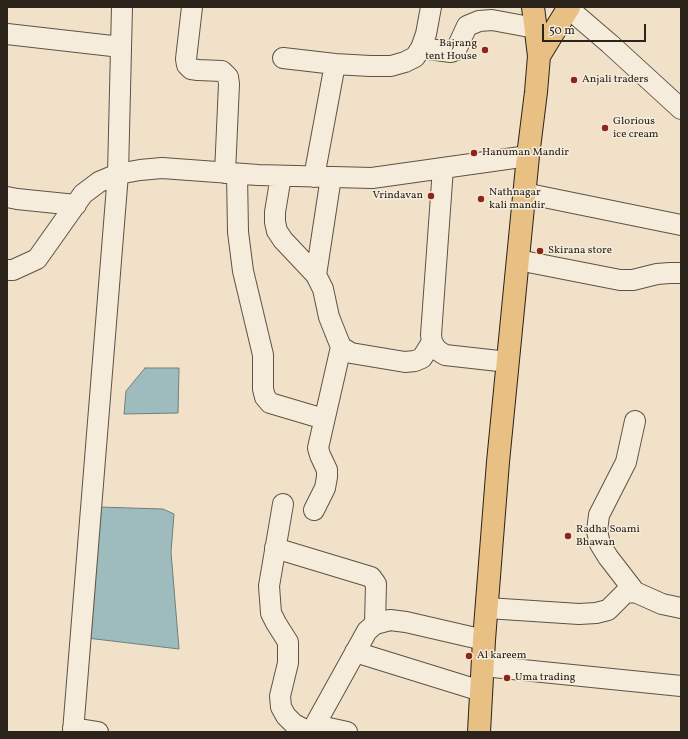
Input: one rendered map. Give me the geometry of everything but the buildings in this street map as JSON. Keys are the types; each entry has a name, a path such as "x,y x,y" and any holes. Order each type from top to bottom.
{"main road":[{"path":"479,732 484,640 498,462 524,193 536,92 538,56 533,7"},
{"path":"538,56 568,8"}],"street":[{"path":"98,732 73,730 118,174 122,7"},
{"path":"192,7 186,59 187,65 191,69 222,71 228,77 231,173 243,271 263,355 263,389 265,397 270,403 324,419"},
{"path":"283,58 335,64 391,66 404,62 415,57 421,48 426,34 431,7"},
{"path":"568,8 681,109"},
{"path":"421,48 451,52 456,50 467,26 479,22 492,20 535,28"},
{"path":"7,34 121,47"},
{"path":"316,275 322,177 335,64"},
{"path":"7,270 13,270 38,259 83,194 99,182 118,174 162,168 281,176 372,178 528,156"},
{"path":"443,168 431,335 432,342 437,350 445,355 508,362"},
{"path":"281,176 275,212 277,231 283,240 316,275 323,290 328,317 341,347 351,353 405,362 415,362 422,358 432,342"},
{"path":"524,193 681,225"},
{"path":"7,197 76,205"},
{"path":"518,260 620,280 632,280 657,274 681,273"},
{"path":"314,510 325,488 327,477 327,470 318,448 341,347"},
{"path":"635,421 626,462 599,515 597,531 600,544 608,557 635,592"},
{"path":"283,504 269,586 269,604 271,613 288,642 289,651 280,696 281,707 286,716 294,724 312,730 347,732"},
{"path":"275,548 371,577 376,584 375,624"},
{"path":"487,608 579,614 596,613 608,610 625,592 635,592 662,604 681,608"},
{"path":"312,730 367,631 375,624 390,620 406,622 484,640"},
{"path":"355,652 481,691"},
{"path":"483,666 681,686"}],"water":[{"path":"145,368 179,368 178,413 124,414 126,391"},
{"path":"99,507 163,509 174,514 171,552 179,649 87,638"}],"place":[{"name":"Bajrang tent House","path":"485,50"},
{"name":"Anjali traders","path":"574,80"},
{"name":"Glorious ice cream","path":"605,128"},
{"name":"Hanuman Mandir","path":"474,153"},
{"name":"Vrindavan","path":"431,196"},
{"name":"Nathnagar kali mandir","path":"481,199"},
{"name":"Skirana store","path":"540,251"},
{"name":"Radha Soami Bhawan","path":"568,536"},
{"name":"Al kareem","path":"469,656"},
{"name":"Uma trading","path":"507,678"}]}
